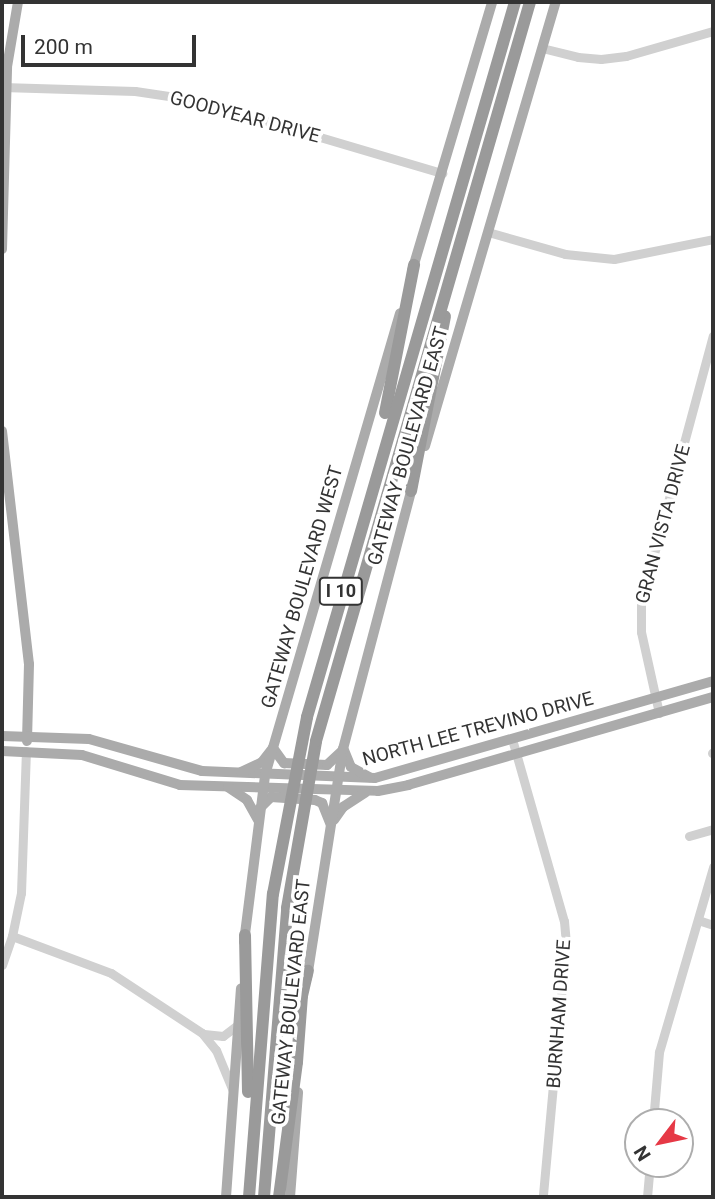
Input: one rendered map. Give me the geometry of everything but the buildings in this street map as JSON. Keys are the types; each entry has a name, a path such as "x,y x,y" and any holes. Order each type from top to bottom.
{"highway":[{"name":"I 10","path":"248,1197 268,940 278,856 307,717 355,541 515,2"},
{"name":"I 10","path":"264,1197 281,963 299,826 323,716 530,2"},
{"path":"355,541 394,377 414,265"},
{"path":"411,491 441,338 447,285"},
{"path":"243,1197 248,1088 245,935"},
{"path":"279,1197 296,1073 302,996 308,971"}],"main road":[{"path":"2,249 4,87 9,43 19,2"},
{"name":"GATEWAY BOULEVARD WEST","path":"269,784 275,753 414,265 492,2"},
{"name":"GATEWAY BOULEVARD EAST","path":"290,1197 308,971 330,825 332,784 344,749 411,491 556,2"},
{"path":"2,431 29,664 26,751"},
{"name":"NORTH LEE TREVINO DRIVE","path":"2,751 82,755 111,761 169,783 225,786 332,784 375,778 713,681"},
{"name":"NORTH LEE TREVINO DRIVE","path":"332,784 367,792 408,785 713,697"},
{"name":"NORTH LEE TREVINO DRIVE","path":"2,736 89,739 176,766 269,784"},
{"path":"227,774 251,769 275,753 284,763 332,763 344,749 353,770 375,778"},
{"path":"226,1197 245,935 260,808 269,784 322,803 330,825"},
{"path":"225,786 247,800 258,821"},
{"path":"330,825 343,807 367,792"}],"street":[{"path":"542,48 578,57 601,59 626,56 713,31"},
{"name":"GOODYEAR DRIVE","path":"4,87 135,91 195,100 442,173"},
{"path":"488,232 565,254 614,259 713,239"},
{"name":"GRAN VISTA DRIVE","path":"659,713 640,632 643,591 713,336"},
{"name":"BURNHAM DRIVE","path":"512,739 564,921 566,942 543,1197"},
{"path":"2,965 12,936 22,876 26,751"},
{"path":"689,836 713,830"},
{"path":"654,1108 659,1052 713,867"},
{"path":"698,920 713,925"},
{"path":"12,936 111,973 202,1033 216,1050 233,1093"},
{"path":"202,1033 223,1036 239,1024"},
{"path":"647,1197 649,1178"}]}
